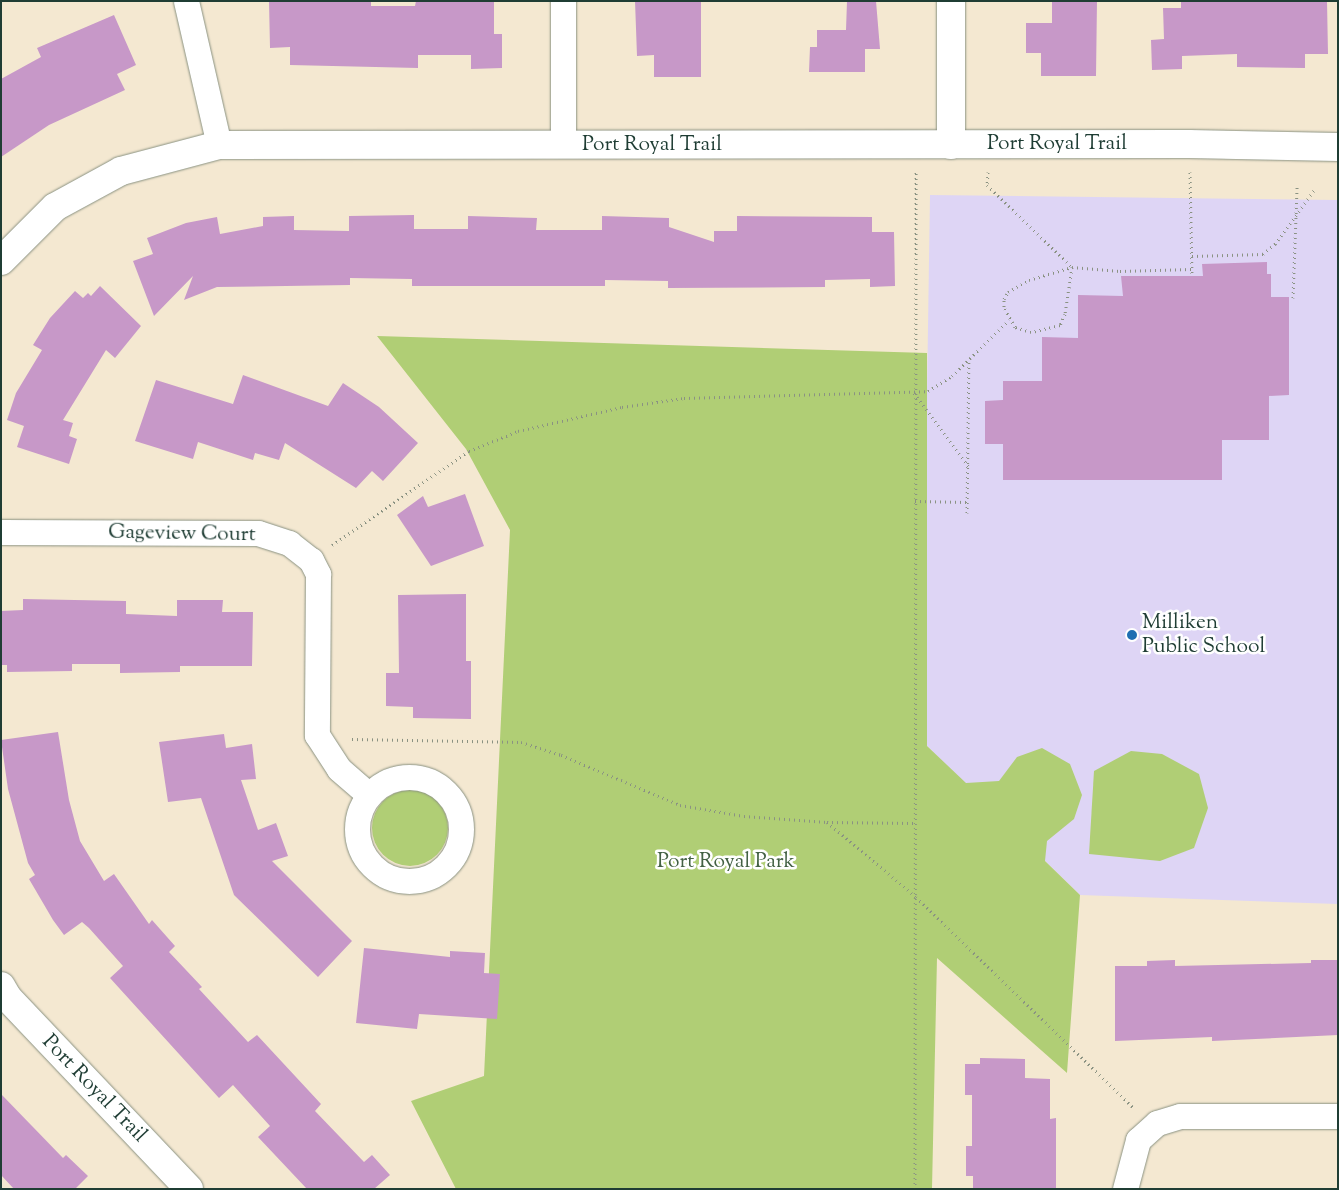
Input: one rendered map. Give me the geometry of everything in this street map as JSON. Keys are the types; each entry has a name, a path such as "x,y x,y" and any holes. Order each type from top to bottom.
{"street":[{"path":"186,1 219,145"},
{"path":"563,1 563,145"},
{"path":"951,1 951,145"},
{"name":"Port Royal Trail","path":"1,261 55,206 121,171 219,145 1190,144 1338,147"},
{"name":"Gageview Court","path":"1,532 258,533 289,543 311,560"},
{"path":"311,560 318,574 317,735 323,748 339,769 368,794"},
{"path":"409,775 440,785 459,808 462,840 450,864 415,882 384,876 364,858 356,833 368,794 389,780 409,775"},
{"name":"Port Royal Trail","path":"1,986 8,998 189,1189"},
{"path":"1125,1189 1138,1140 1153,1126 1180,1116 1338,1116"}],"path":[{"path":"1190,144 1192,276"},
{"path":"988,168 987,185 1072,267"},
{"path":"916,169 914,392 916,1189"},
{"path":"1293,298 1294,217 1297,187"},
{"path":"1192,256 1260,256 1275,244 1315,189"},
{"path":"1072,267 1066,314 1060,325 1048,330 1029,332 1019,329 1010,320 1003,302 1010,290 1029,280 1072,267 1120,270 1192,269"},
{"path":"311,560 469,451 518,431 622,407 684,398 914,392 936,387 969,360 1010,320"},
{"path":"967,513 969,360"},
{"path":"914,392 968,466"},
{"path":"915,501 967,502"},
{"path":"323,748 340,739 509,740 542,748 680,805 744,816 827,822 915,823"},
{"path":"827,822 916,897 1153,1126"}],"shaded area":[{"name":"Milliken Public School","path":"930,195 1338,200 1338,904 1080,895 927,746 925,524"}],"green space":[{"name":"Port Royal Park","path":"377,336 927,353 927,746 966,783 999,781 1017,757 1042,748 1070,764 1082,795 1074,819 1047,841 1045,861 1080,895 1067,1073 937,958 932,1189 456,1189 411,1101 484,1076 510,530 466,449"},
{"path":"1131,751 1162,754 1199,774 1208,808 1194,848 1160,861 1089,854 1094,771"},
{"path":"410,790 424,793 437,801 445,814 448,828 445,842 437,855 424,863 410,866 396,863 383,855 375,842 372,828 375,814 383,801 396,793"}],"building":[{"path":"269,1 371,1 371,6 415,6 416,1 494,1 494,34 502,34 502,68 471,69 471,55 418,55 418,68 290,65 290,47 270,48"},
{"path":"635,1 701,1 701,77 654,77 654,55 637,56"},
{"path":"847,1 876,1 880,49 865,49 865,72 809,72 810,47 817,47 817,30 846,30"},
{"path":"1052,1 1097,1 1096,76 1041,76 1041,53 1026,53 1026,23 1052,23"},
{"path":"1181,1 1327,1 1328,54 1305,54 1305,68 1237,67 1237,54 1182,56 1182,69 1152,70 1151,40 1164,39 1163,8 1181,8"},
{"path":"114,15 136,65 117,74 125,90 49,125 1,157 1,79 41,57 37,48"},
{"path":"414,215 414,229 468,229 468,216 537,218 536,230 602,230 602,216 669,218 669,227 714,242 714,231 737,231 737,216 872,217 872,232 894,232 895,286 870,287 870,279 825,280 825,287 668,288 668,281 605,280 605,286 412,286 412,279 350,278 350,285 217,287 184,300 193,276 154,316 133,261 153,254 147,238 186,223 217,217 220,234 263,226 263,217 294,216 294,230 349,231 349,216"},
{"path":"1267,262 1267,274 1271,274 1271,297 1289,297 1289,395 1269,396 1269,440 1222,440 1222,480 1003,480 1003,444 985,444 985,401 1003,400 1003,381 1042,381 1042,337 1078,338 1078,295 1123,296 1121,276 1203,276 1202,264"},
{"path":"100,286 141,326 115,358 106,350 63,420 73,423 69,436 77,439 69,464 17,447 24,426 7,420 16,393 42,350 33,345 50,318 75,291 83,298 88,293 91,296"},
{"path":"243,375 328,406 343,383 379,407 418,443 383,481 372,471 356,488 285,443 279,460 255,453 253,460 198,442 193,459 135,441 156,380 233,404"},
{"path":"465,494 484,546 431,566 397,515 423,496 428,507"},
{"path":"466,594 466,661 471,661 471,719 413,718 413,707 386,706 386,673 399,673 398,595"},
{"path":"23,599 126,601 126,614 177,616 177,600 223,600 222,612 253,612 252,666 180,666 180,672 120,673 120,664 72,664 72,671 7,672 7,665 1,665 1,611 23,610"},
{"path":"58,732 69,800 80,841 104,881 114,874 149,924 152,920 175,946 169,952 202,987 199,989 248,1042 257,1035 321,1104 315,1111 364,1162 372,1155 390,1175 374,1189 307,1189 258,1137 270,1126 233,1085 219,1098 110,978 123,966 89,928 82,922 64,935 53,920 29,879 35,875 28,863 8,789 1,740"},
{"path":"224,734 226,748 252,744 256,779 241,780 258,830 276,823 288,856 272,861 352,941 318,977 234,895 201,798 168,802 159,742"},
{"path":"364,948 450,957 450,951 485,953 484,973 500,974 497,1019 419,1014 417,1029 356,1023"},
{"path":"1175,960 1175,966 1311,963 1311,960 1338,960 1338,1035 1212,1041 1212,1037 1115,1041 1115,966 1147,966 1147,961"},
{"path":"980,1058 1025,1059 1025,1078 1050,1079 1050,1119 1056,1118 1056,1189 973,1189 973,1176 966,1176 966,1146 972,1146 972,1095 965,1095 965,1064 980,1064"},
{"path":"1,1094 63,1158 66,1155 88,1176 75,1189 14,1189 1,1175"}],"place":[{"name":"Milliken Public School","path":"1132,635"}]}
